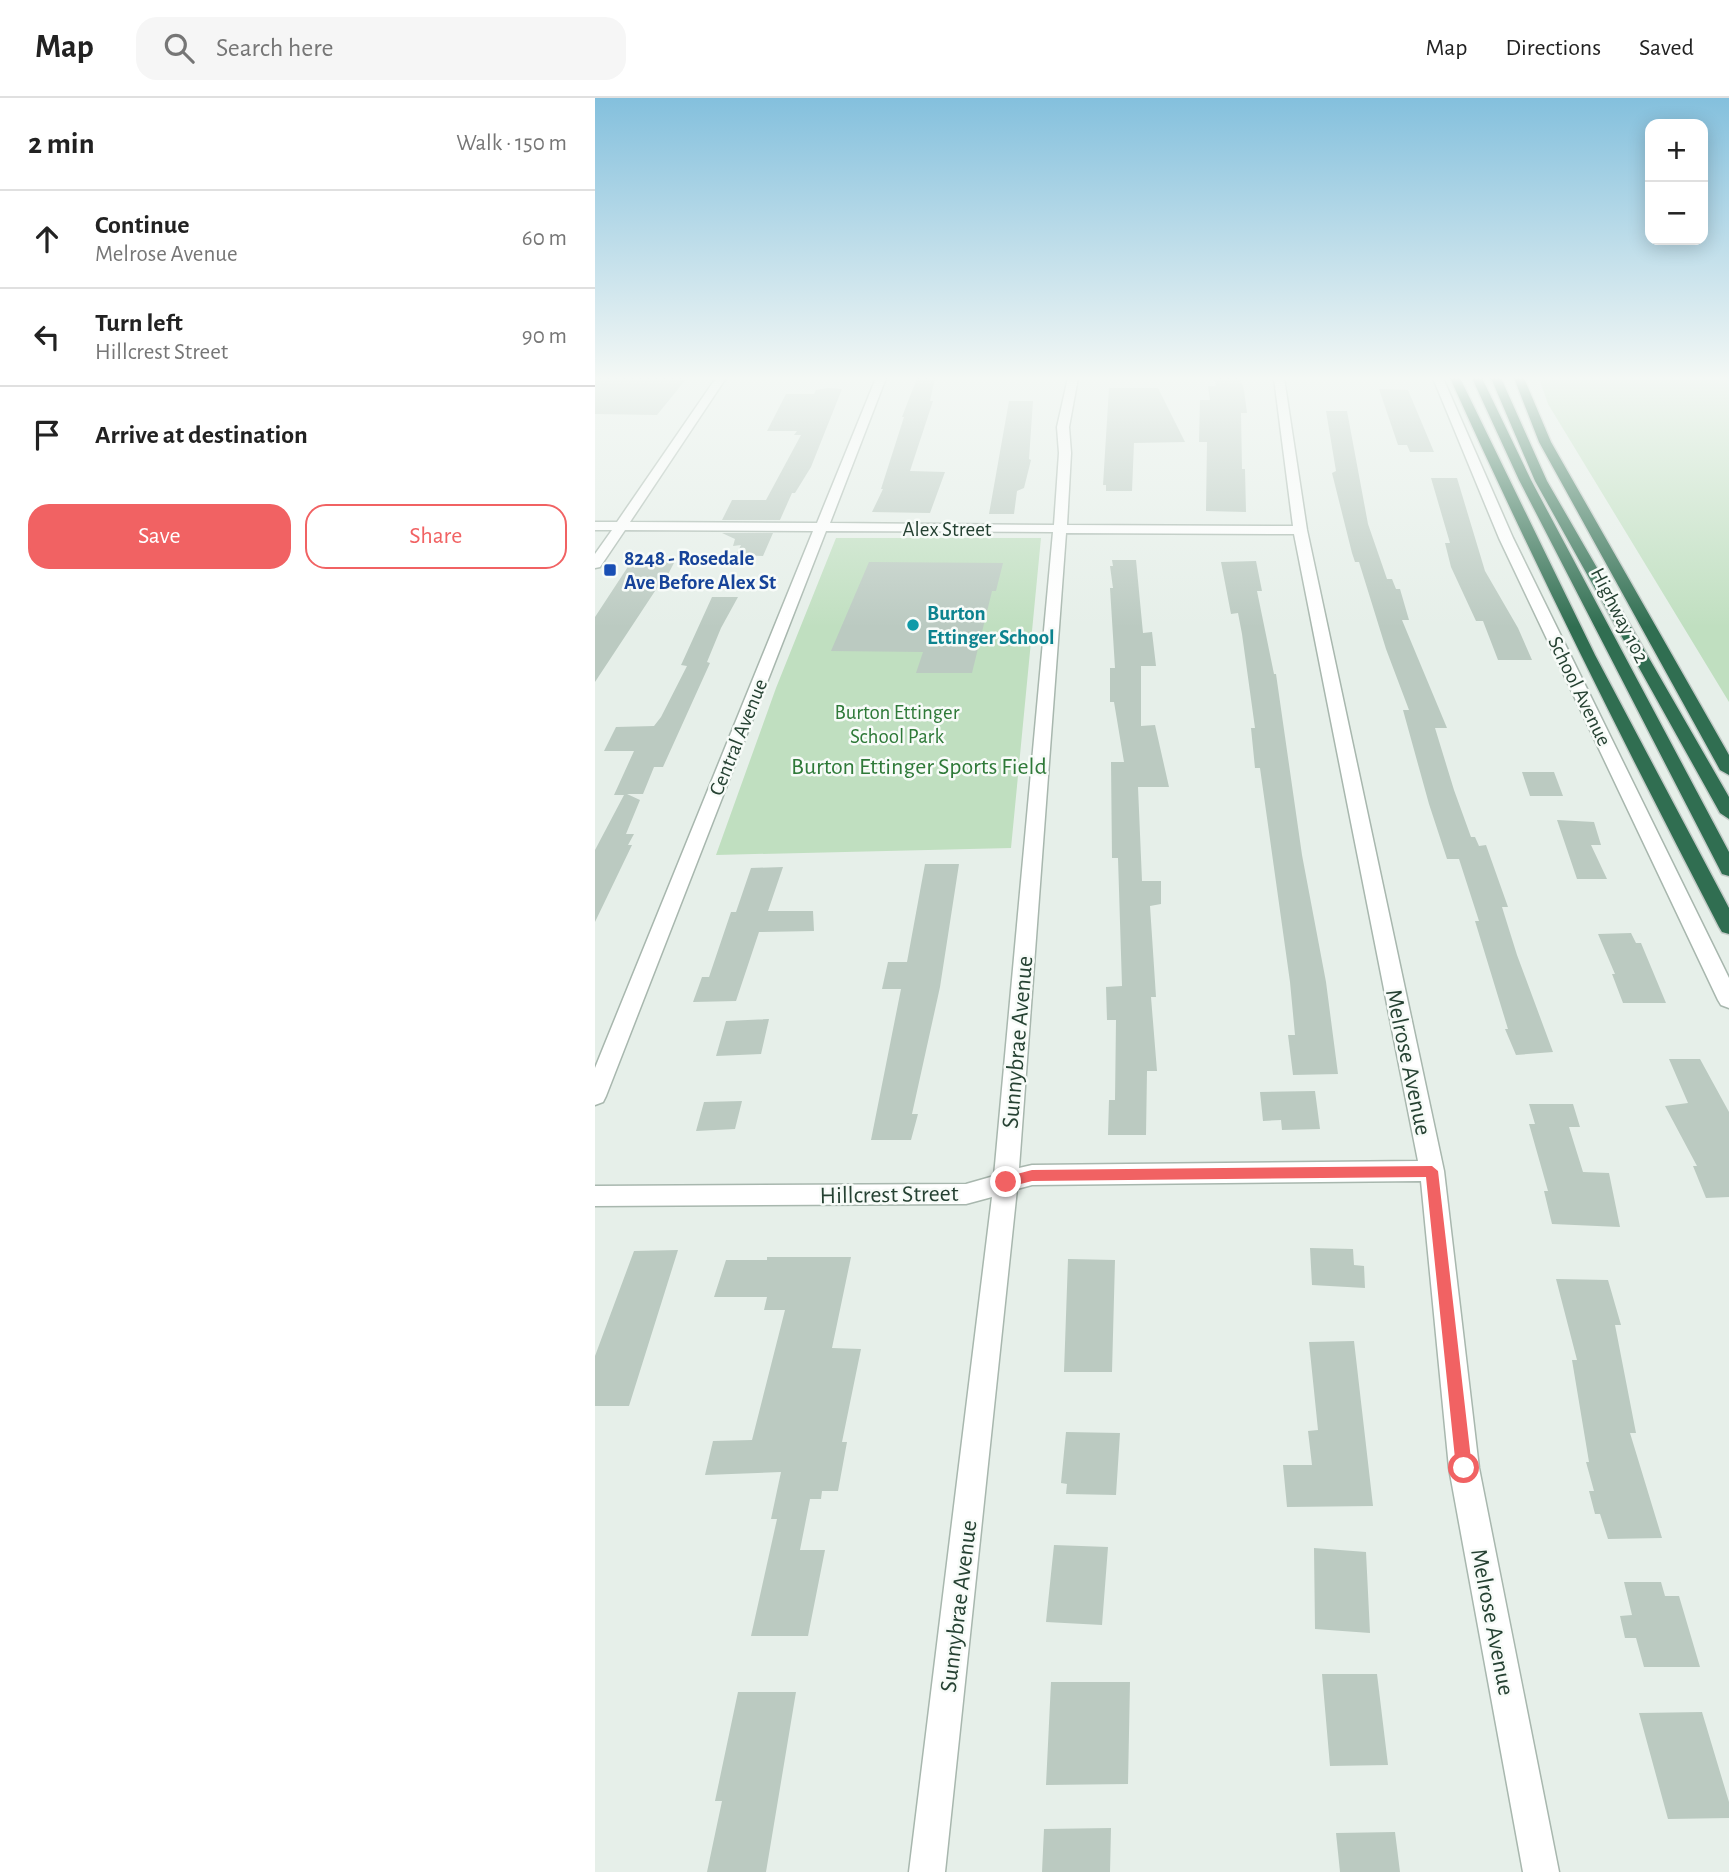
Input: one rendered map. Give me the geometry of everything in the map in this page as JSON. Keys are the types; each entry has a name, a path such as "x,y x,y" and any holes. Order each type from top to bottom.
{"highway":[{"path":"1493,461 1603,688 1729,927"},
{"name":"Highway 102","path":"1516,461 1729,870"},
{"name":"Highway 102","path":"1532,461 1541,481 1729,813"},
{"path":"1556,461 1729,770"}],"street":[{"path":"595,564 665,461"},
{"name":"Central Avenue","path":"595,1096 848,461"},
{"name":"Sunnybrae Avenue","path":"927,1872 1006,1182 1064,461"},
{"name":"Melrose Avenue","path":"1290,461 1300,530 1432,1171 1464,1468 1541,1872"},
{"name":"School Avenue","path":"1473,461 1506,538 1729,1000"},
{"name":"Alex Street","path":"595,526 1300,530"},
{"name":"Hillcrest Street","path":"595,1196 966,1194 1032,1175 1432,1171"}],"green space":[{"path":"1582,461 1729,461 1729,702"},
{"name":"Burton Ettinger School Park","path":"836,538 1041,538 1011,848 716,855 776,688"}],"building":[{"path":"787,461 813,461 795,493 792,493 780,520 722,520 732,500 766,500"},
{"path":"890,461 913,461 910,471 945,472 930,513 872,512"},
{"path":"998,461 1031,461 1024,488 1017,491 1014,514 989,514"},
{"path":"1104,461 1133,461 1132,491 1106,491 1106,485 1103,485"},
{"path":"1207,461 1242,461 1242,469 1245,469 1246,512 1206,511"},
{"path":"1334,461 1356,461 1368,524 1387,579 1392,579 1396,589 1400,589 1409,620 1402,620 1447,728 1435,728 1454,790 1471,837 1475,837 1479,846 1486,845 1508,907 1502,907 1517,955 1553,1052 1516,1055 1505,1029 1508,1029 1475,921 1479,921 1459,859 1447,859 1403,710 1409,710 1386,649 1359,562 1355,562 1352,553 1332,473 1336,471"},
{"path":"1431,478 1457,478 1485,571 1518,628 1532,660 1498,660 1483,621 1476,621 1451,567 1445,543 1450,543"},
{"path":"722,533 773,533 763,556 736,555 741,545 733,546 735,539"},
{"path":"633,559 676,559 661,588 657,588 595,682 595,617"},
{"path":"1112,560 1136,560 1143,633 1152,632 1156,666 1141,666 1141,726 1155,725 1169,787 1138,787 1142,881 1161,881 1161,904 1150,906 1156,997 1151,997 1157,1071 1147,1071 1146,1135 1108,1135 1109,1100 1115,1100 1116,1020 1107,1020 1106,987 1122,986 1118,858 1112,858 1111,762 1124,762 1114,702 1110,702 1110,668 1115,668 1110,588 1113,588 1110,566 1113,566"},
{"path":"1256,561 1262,591 1257,591 1276,674 1302,855 1326,982 1338,1074 1293,1075 1288,1035 1295,1035 1290,982 1260,768 1255,768 1251,728 1255,728 1242,634 1238,613 1231,614 1221,562"},
{"name":"Burton Ettinger School","path":"869,562 1003,563 996,591 992,591 972,673 916,673 923,652 831,651"},
{"path":"712,597 738,597 721,628 707,662 710,663 663,767 654,767 643,794 627,794 640,800 626,834 634,834 628,845 632,845 595,922 595,850 624,795 614,795 634,751 604,751 616,727 654,726 661,717 687,666 681,665"},
{"path":"1522,772 1554,772 1563,796 1530,796"},
{"path":"1557,820 1594,822 1601,845 1591,845 1607,879 1577,879"},
{"path":"925,864 959,864 940,987 912,1114 918,1114 911,1140 871,1140 901,989 882,989 888,962 907,962"},
{"path":"783,867 768,911 813,911 814,931 759,932 736,1001 693,1002 702,977 709,977 731,912 736,912 751,868"},
{"path":"1631,933 1636,943 1641,943 1666,1003 1623,1003 1612,974 1615,974 1598,934"},
{"path":"769,1019 761,1054 716,1056 726,1021"},
{"path":"1669,1059 1700,1059 1729,1112 1729,1197 1706,1198 1693,1166 1697,1166 1665,1106 1688,1103"},
{"path":"1315,1091 1320,1129 1282,1130 1281,1120 1263,1121 1260,1092"},
{"path":"742,1101 735,1129 696,1131 704,1102"},
{"path":"1529,1104 1573,1104 1580,1127 1569,1127 1583,1172 1609,1173 1620,1227 1552,1224 1544,1191 1548,1191 1529,1124 1535,1124"},
{"path":"1310,1248 1353,1249 1354,1265 1364,1266 1365,1288 1312,1285"},
{"path":"678,1250 629,1406 595,1406 595,1356 634,1251"},
{"path":"767,1257 851,1257 832,1348 861,1349 842,1442 847,1442 838,1491 822,1491 821,1499 810,1499 800,1550 825,1550 808,1636 751,1636 777,1519 771,1519 781,1472 705,1475 713,1441 752,1440 785,1310 764,1310 767,1297 714,1297 726,1260 767,1260"},
{"path":"1068,1259 1115,1260 1112,1372 1064,1372"},
{"path":"1556,1279 1608,1280 1621,1325 1615,1325 1636,1433 1630,1433 1662,1538 1608,1539 1600,1514 1595,1514 1589,1491 1594,1491 1586,1462 1589,1462 1572,1360 1577,1360"},
{"path":"1354,1341 1373,1506 1287,1507 1283,1465 1312,1465 1308,1431 1318,1430 1309,1342"},
{"path":"1066,1432 1120,1433 1116,1495 1066,1494 1067,1484 1061,1483"},
{"path":"1054,1545 1108,1547 1102,1625 1046,1622"},
{"path":"1314,1548 1366,1552 1370,1633 1315,1629"},
{"path":"1624,1582 1661,1582 1665,1596 1679,1596 1700,1667 1644,1667 1636,1638 1625,1638 1620,1616 1632,1615"},
{"path":"1322,1674 1377,1674 1388,1765 1330,1766"},
{"path":"1051,1682 1130,1682 1128,1784 1046,1785"},
{"path":"738,1692 796,1692 766,1872 707,1872 722,1801 715,1801"},
{"path":"1702,1712 1729,1802 1729,1818 1668,1819 1639,1713"},
{"path":"1111,1828 1110,1872 1042,1872 1044,1829"},
{"path":"1395,1832 1400,1872 1340,1872 1336,1833"}],"place":[{"name":"8248 - Rosedale Ave Before Alex St","path":"610,570"},
{"name":"Burton Ettinger School","path":"913,625"}],"route":[{"path":"1006,1182 1032,1175 1432,1171 1464,1468"}],"park label":[{"name":"Burton Ettinger Sports Field","path":"919,766"}]}
